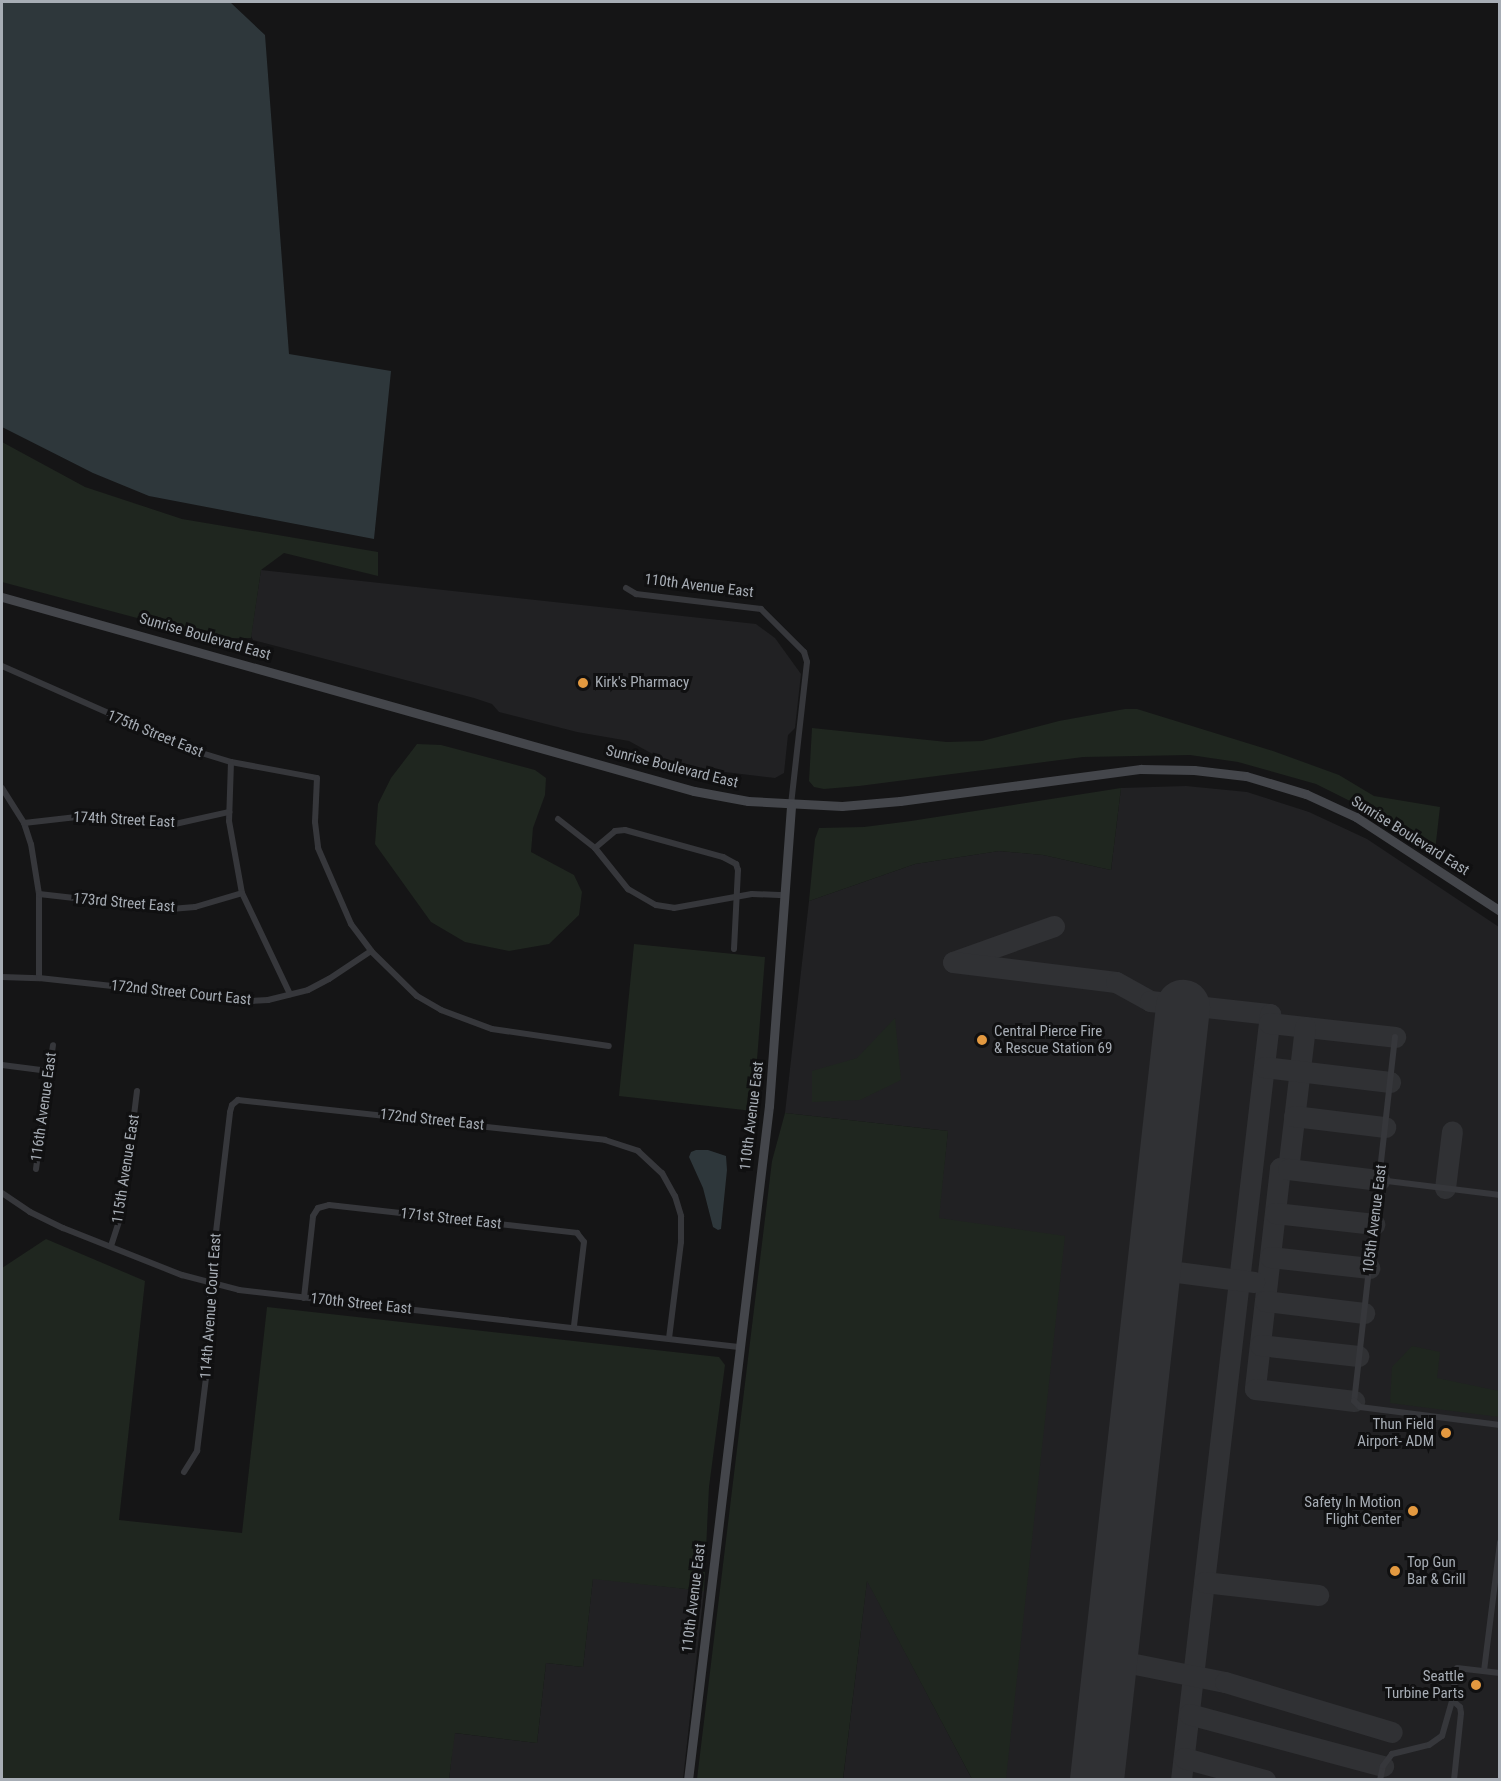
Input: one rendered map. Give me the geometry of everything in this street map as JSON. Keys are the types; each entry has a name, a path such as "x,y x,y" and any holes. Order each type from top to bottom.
{"main road":[{"name":"Sunrise Boulevard East","path":"2,597 694,791 748,801 791,806 842,806 900,801 1141,769 1227,773 1265,781 1306,794 1356,817 1500,911"},
{"name":"110th Avenue East","path":"688,1779 773,1068 791,806"}],"street":[{"name":"110th Avenue East","path":"626,588 636,594 761,609 804,652 807,662 791,806"},
{"name":"175th Street East","path":"2,666 156,735 231,762 317,778 315,822 318,848 351,924 371,951"},
{"path":"231,762 229,812 242,893 290,994"},
{"path":"2,788 24,823 31,844 39,894 39,978"},
{"name":"174th Street East","path":"24,823 77,817 166,826 229,812"},
{"path":"558,819 596,848 628,889 656,905 674,908 737,895 785,895"},
{"path":"596,848 615,831 625,830 723,858 736,864 734,949"},
{"name":"173rd Street East","path":"39,894 171,909 195,907 242,893"},
{"path":"371,951 417,996 449,1013 513,1033 609,1046"},
{"name":"172nd Street Court East","path":"2,977 39,978 227,1000 268,1000 329,979 371,951"},
{"name":"105th Avenue East","path":"1395,1037 1354,1401 1360,1407 1500,1425"},
{"name":"116th Avenue East","path":"36,1168 53,1045"},
{"path":"2,1065 49,1071"},
{"name":"115th Avenue East","path":"111,1246 122,1213 138,1091"},
{"name":"172nd Street East","path":"235,1101 246,1099 488,1126 605,1140 628,1146 656,1165 675,1196 681,1216 681,1242 669,1338"},
{"name":"114th Avenue Court East","path":"184,1472 197,1451 210,1345 210,1283 230,1112 235,1101"},
{"path":"1379,1180 1500,1196"},
{"name":"170th Street East","path":"2,1193 30,1212 111,1246 210,1283 304,1298 574,1326 739,1347"},
{"name":"171st Street East","path":"304,1298 311,1226 318,1208 329,1205 577,1233 582,1237 584,1246 574,1326"},
{"path":"1484,1671 1500,1542"},
{"path":"1380,1779 1383,1766 1392,1754 1429,1744 1442,1736 1452,1700 1457,1668 1500,1673"},
{"path":"1452,1700 1460,1707 1461,1713 1454,1779"}],"shaded area":[{"path":"2,2 230,2 265,35 289,354 391,371 374,539 149,496 93,473 2,427"},
{"path":"2,442 85,487 182,519 378,552 378,576 284,553 261,570 251,638 212,638 2,582"},
{"path":"261,570 756,624 775,638 801,674 795,728 788,735 784,773 775,778 669,763 629,741 577,732 499,712 492,704 474,698 253,640 251,636"},
{"path":"1125,709 1137,709 1273,751 1339,775 1374,796 1440,807 1435,851 1386,819 1316,784 1238,762 1190,755 1083,757 824,789 814,787 809,781 812,728 947,742 982,741 1059,721"},
{"path":"417,744 441,745 535,770 546,778 545,795 533,828 531,852 574,875 582,892 579,915 549,944 509,951 465,942 431,922 375,844 378,804 391,778"},
{"path":"1186,786 1247,792 1309,812 1367,839 1499,927 1499,1779 1006,1779 938,1218 948,1131 785,1113 809,901 915,864 999,851 1043,855 1111,870 1121,788"},
{"path":"1121,788 1111,870 1043,855 999,851 915,864 809,901 815,839 819,828 864,827 911,821"},
{"path":"634,944 765,957 753,1111 619,1096"},
{"path":"895,1018 901,1080 860,1100 812,1102 812,1071 857,1058"},
{"path":"785,1113 948,1131 939,1218 1065,1236 1006,1779 972,1779 867,1581 843,1779 697,1779 772,1161"},
{"path":"708,1150 726,1156 727,1170 721,1229 718,1230 713,1227 703,1188 689,1157 691,1152"},
{"path":"46,1239 145,1281 119,1520 242,1533 267,1307 719,1357 725,1365 709,1487 704,1591 593,1579 583,1667 546,1663 537,1743 455,1733 449,1779 2,1779 2,1268"},
{"path":"1412,1346 1440,1352 1437,1378 1499,1391 1499,1417 1390,1403 1392,1367"},
{"path":"593,1578 704,1591 683,1779 449,1780 454,1733 537,1743 546,1663 583,1667"},
{"path":"867,1580 972,1779 843,1780"}],"taxiway":[{"path":"1054,926 953,962 1116,982 1150,1001 1270,1014 1181,1780"},
{"path":"1269,1023 1395,1037"},
{"path":"1305,1027 1288,1169 1280,1168 1255,1389 1354,1401"},
{"path":"1264,1067 1390,1082"},
{"path":"1294,1116 1385,1127"},
{"path":"1445,1188 1452,1131"},
{"path":"1288,1169 1379,1180"},
{"path":"1275,1213 1374,1224"},
{"path":"1270,1257 1369,1268"},
{"path":"1154,1269 1254,1282"},
{"path":"1265,1301 1364,1313"},
{"path":"1260,1345 1358,1356"},
{"path":"1204,1582 1318,1595"},
{"path":"1110,1659 1225,1682 1392,1732"},
{"path":"1189,1714 1383,1766"},
{"path":"1184,1758 1265,1780"}],"runway":[{"path":"1097,1780 1183,1007"}],"place":[{"name":"Kirk's Pharmacy","path":"583,683"},
{"name":"Central Pierce Fire & Rescue Station 69","path":"982,1040"},
{"name":"Thun Field Airport- ADM","path":"1446,1433"},
{"name":"Safety In Motion Flight Center","path":"1413,1511"},
{"name":"Top Gun Bar & Grill","path":"1395,1571"},
{"name":"Seattle Turbine Parts","path":"1476,1685"}]}
